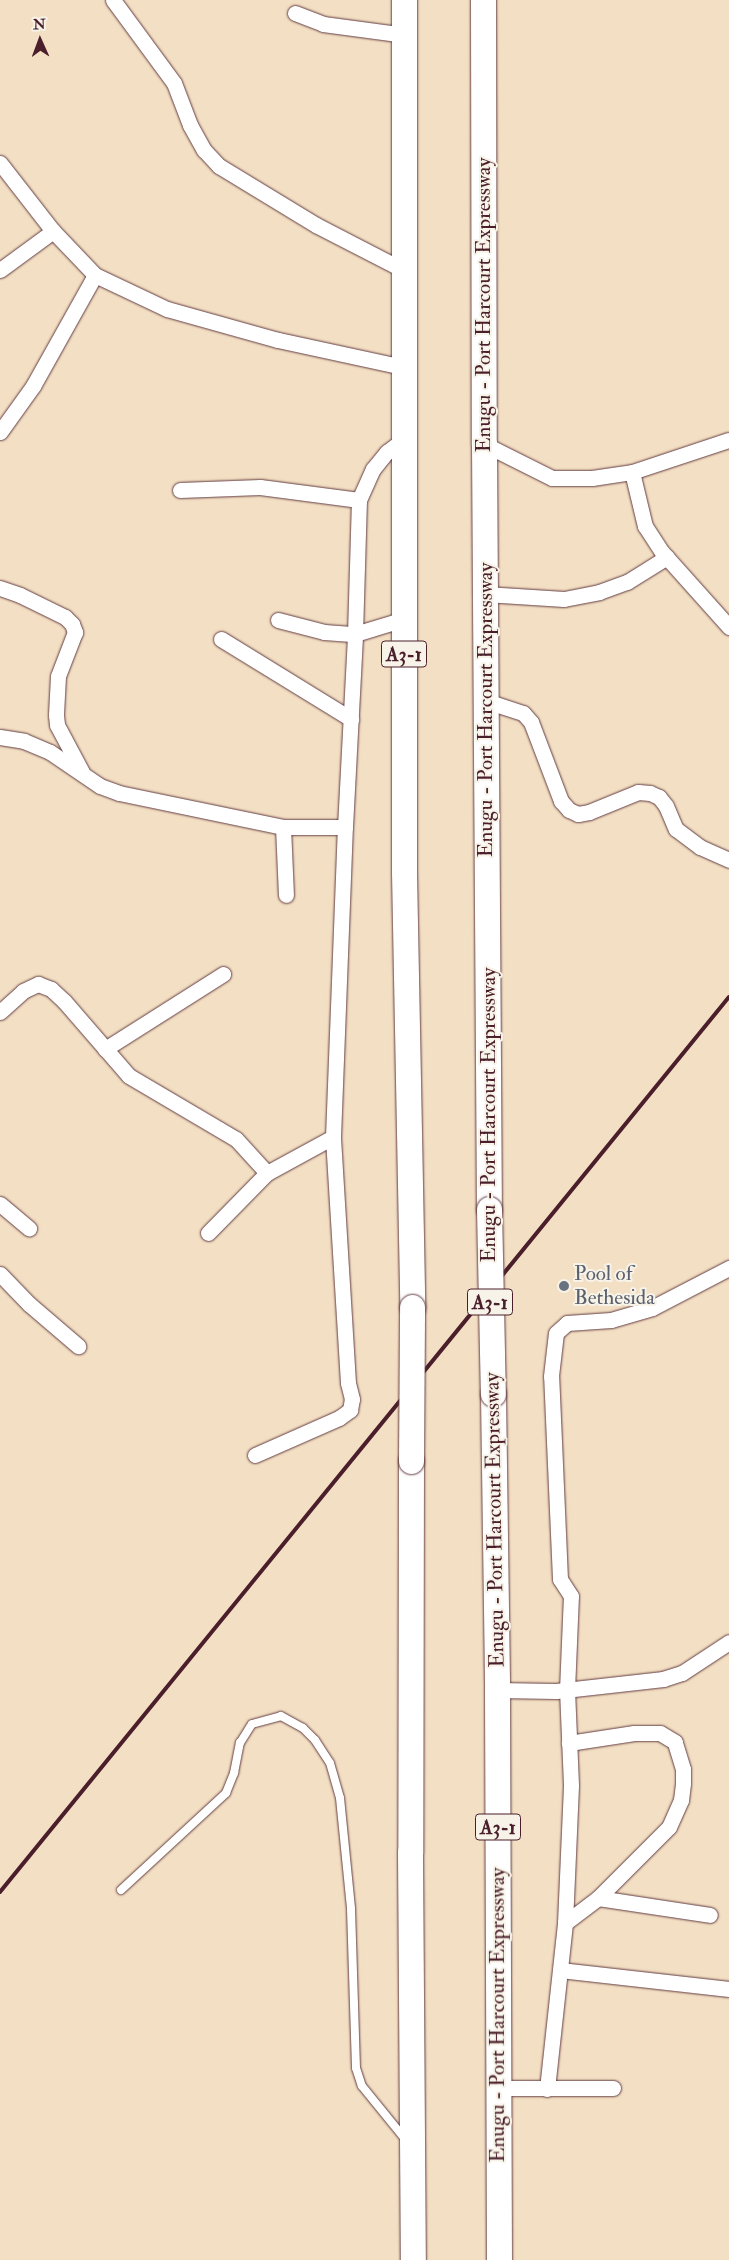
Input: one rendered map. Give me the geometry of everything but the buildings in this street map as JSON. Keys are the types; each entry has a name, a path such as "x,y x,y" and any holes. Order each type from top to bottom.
{"highway":[{"name":"A3-1","path":"404,0 404,862 412,1307 410,1852 414,2260"},
{"name":"Enugu - Port Harcourt Expressway","path":"483,0 489,1209 497,1690 499,2260"}],"street":[{"path":"114,0 174,83 190,125 204,150 219,166 316,225 403,270"},
{"path":"295,12 323,24 404,35"},
{"path":"0,164 53,232 95,275 167,309 278,340 403,367"},
{"path":"0,270 53,232"},
{"path":"0,432 33,386 95,275"},
{"path":"255,1455 339,1418 350,1410 352,1399 348,1383 333,1137 359,500 373,469 387,452 404,439"},
{"path":"484,444 552,478 592,478 632,472 729,440"},
{"path":"632,472 645,526 667,558 729,627"},
{"path":"180,490 260,487 359,500"},
{"path":"485,594 564,599 599,592 627,582 667,558"},
{"path":"0,588 20,595 65,617 72,624 75,632 58,676 56,715 57,725 83,776"},
{"path":"278,620 324,632 355,634 404,619"},
{"path":"221,638 351,719"},
{"path":"486,701 523,713 531,722 561,801 569,810 578,814 584,813 638,792 650,793 659,797 666,806 676,829 700,847 729,860"},
{"path":"0,737 24,741 50,752 83,776 100,786 119,793 283,827 345,827"},
{"path":"283,827 286,895"},
{"path":"105,1049 223,974"},
{"path":"0,1012 23,991 38,984 52,989 129,1076 236,1139 267,1173"},
{"path":"208,1233 267,1173 333,1137"},
{"path":"0,1204 29,1228"},
{"path":"548,2089 565,1923 572,1785 567,1690 571,1596 560,1579 550,1376 556,1333 567,1323 611,1320 652,1308 729,1268"},
{"path":"0,1274 29,1304 78,1346"},
{"path":"497,1690 567,1690 674,1677 729,1642"},
{"path":"565,1923 598,1898 669,1827 681,1800 683,1769 675,1742 660,1733 634,1733 570,1743"},
{"path":"598,1898 710,1915"},
{"path":"560,1970 729,1989"},
{"path":"498,2088 613,2088"}],"lane":[{"path":"121,1890 226,1793 234,1773 240,1743 252,1724 281,1716 303,1728 315,1740 330,1763 340,1798 350,1909 356,2068 362,2086 413,2148"}],"railway":[{"path":"0,1892 729,997"}],"place":[{"name":"Pool of Bethesida","path":"564,1286"}]}
